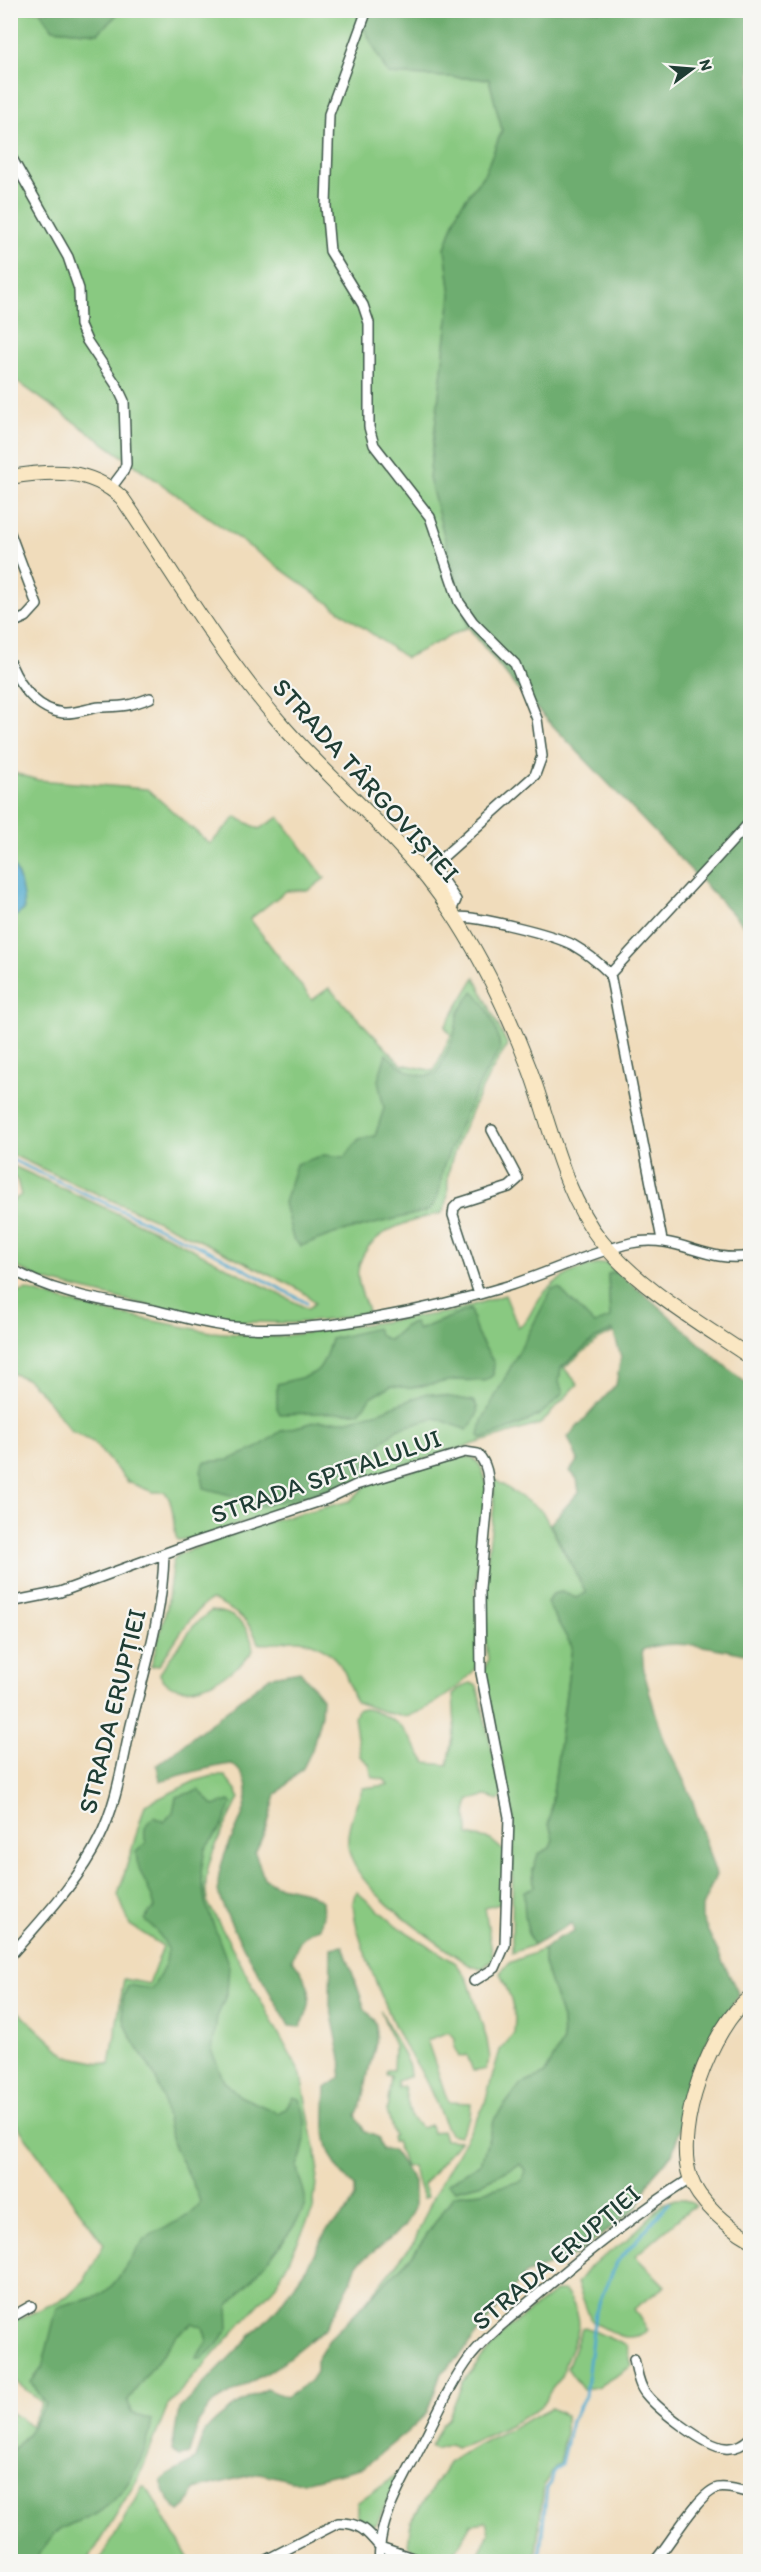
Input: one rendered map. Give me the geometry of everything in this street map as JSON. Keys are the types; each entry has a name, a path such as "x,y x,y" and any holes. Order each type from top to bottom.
{"main road":[{"name":"STRADA TÂRGOVIȘTEI","path":"10,477 53,472 79,474 102,482 111,488 129,509 207,628 267,707 428,871 504,1008 581,1207 609,1250 682,1311 750,1357"},
{"path":"750,1997 733,2012 712,2043 697,2086 687,2134 687,2164 690,2179 726,2222 750,2239"}],"street":[{"path":"367,10 329,114 326,206 330,251 363,305 369,323 369,427 374,446 430,518 459,602 473,622 515,664 537,719 542,756 535,775 428,871"},
{"path":"10,155 68,257 79,289 81,325 87,341 117,386 124,401 126,464 111,488"},
{"path":"10,533 37,605 26,617 10,624"},
{"path":"10,663 29,695 44,707 63,713 100,707 128,707 150,698"},
{"path":"610,974 750,822"},
{"path":"452,914 478,918 571,944 598,962 610,974 662,1240"},
{"path":"479,1294 453,1215 454,1208 459,1203 509,1187 518,1179 492,1130"},
{"path":"10,1268 33,1282 68,1294 154,1311 199,1323 236,1327 313,1325 444,1304 630,1244 662,1240 714,1257 739,1259 750,1256"},
{"name":"STRADA SPITALULUI","path":"10,1602 60,1592 327,1499 356,1485 447,1457 471,1452 484,1461 489,1489 480,1588 481,1673 509,1817 505,1945 495,1968 474,1981"},
{"name":"STRADA ERUPȚIEI","path":"10,1956 80,1870 99,1840 114,1806 157,1627 164,1590 165,1554"},
{"name":"STRADA ERUPȚIEI","path":"380,2562 380,2547 392,2504 455,2381 472,2355 501,2326 559,2277 658,2200 690,2179"},
{"path":"10,2318 31,2306"},
{"path":"634,2359 646,2393 698,2434 718,2447 728,2448 738,2446 750,2438"},
{"path":"654,2562 701,2501 713,2490 724,2488 750,2493"},
{"path":"262,2562 338,2523 349,2523 364,2528 380,2547 424,2562"}],"green space":[{"path":"11,11 40,11 53,29 98,33 121,11 355,11 388,74 489,79 502,130 485,173 459,208 445,248 451,295 429,478 468,627 406,658 11,377"},
{"path":"40,11 121,11 98,33 53,29"},
{"path":"355,11 750,11 750,932 515,686 468,627 429,478 451,295 445,248 459,208 485,173 502,130 489,79 388,74"},
{"path":"11,772 38,780 147,789 210,844 236,817 259,829 279,817 325,878 309,890 286,891 250,919 312,1000 329,988 401,1064 434,1071 451,1035 445,1027 475,977 508,1046 491,1073 463,1129 451,1164 447,1200 442,1213 390,1230 369,1246 362,1257 358,1271 359,1286 368,1312 331,1320 291,1323 213,1321 42,1280 11,1264 11,1202 21,1195 17,1180 11,1175 11,1165 171,1238 308,1309 315,1303 295,1288 226,1253 11,1154"},
{"path":"473,991 483,1002 491,1018 498,1035 500,1050 477,1090 458,1132 443,1167 439,1193 433,1205 428,1211 337,1233 301,1246 293,1239 284,1203 296,1164 324,1155 345,1157 359,1139 375,1136 384,1108 378,1080 386,1054 409,1072 423,1076 437,1073 453,1039 459,1012"},
{"path":"606,1263 616,1272 608,1274 610,1318 614,1332 598,1340 564,1368 578,1384 540,1424 388,1470 325,1495 196,1539 177,1540 172,1508 165,1492 153,1492 128,1482 93,1442 71,1431 44,1395 27,1379 11,1373 10,1296 26,1290 98,1310 211,1332 277,1337 450,1312 505,1295 518,1327 526,1320 541,1296 557,1281 575,1271"},
{"path":"616,1272 651,1299 750,1386 750,1655 681,1644 654,1646 642,1650 644,1672 665,1742 690,1793 716,1875 702,1907 702,1919 739,1995 708,2039 672,2154 650,2179 638,2207 574,2256 525,2274 458,2358 441,2373 427,2413 407,2432 364,2467 307,2481 292,2481 260,2473 195,2489 187,2505 180,2511 169,2502 161,2481 195,2458 203,2435 211,2425 233,2407 267,2389 286,2397 310,2381 316,2372 316,2361 330,2338 412,2256 454,2195 482,2192 522,2181 525,2170 520,2164 482,2183 455,2190 447,2184 481,2163 495,2118 520,2085 544,2075 563,2041 562,2019 544,1963 544,1949 558,1938 574,1932 572,1923 533,1945 528,1932 524,1891 534,1887 533,1870 538,1854 550,1848 553,1839 549,1824 572,1647 547,1603 552,1594 562,1592 576,1598 586,1593 550,1524 579,1492 577,1479 570,1471 578,1460 568,1437 616,1385 621,1357 613,1330 596,1338 561,1368 559,1382 563,1393 554,1403 536,1417 516,1427 482,1439 479,1436 482,1421 552,1289 559,1288 594,1324 610,1318 608,1274"},
{"path":"470,1309 477,1334 494,1363 493,1375 485,1381 455,1380 410,1388 391,1386 371,1397 359,1412 280,1414 277,1408 277,1384 314,1373 323,1362 331,1339 376,1328 380,1336 389,1340 405,1326 414,1323 418,1330"},
{"path":"427,1393 474,1401 477,1413 473,1423 467,1430 436,1418 397,1429 376,1447 369,1463 345,1482 321,1491 250,1509 237,1497 204,1488 201,1470 205,1462 228,1460 257,1448 281,1431 318,1421 344,1421 379,1412"},
{"path":"460,1456 471,1458 478,1463 483,1471 487,1489 480,1533 475,1591 480,1650 476,1667 448,1694 424,1709 405,1716 388,1713 357,1702 341,1666 323,1648 300,1640 258,1643 246,1621 212,1600 198,1610 159,1665 151,1666 167,1607 173,1560 179,1554 273,1520 350,1501 368,1484"},
{"path":"494,1479 542,1511 586,1593 576,1598 562,1592 552,1594 547,1602 572,1647 549,1824 553,1839 550,1848 533,1870 534,1887 527,1931 533,1945 512,1953 513,1814 484,1671 488,1660 482,1602 494,1507"},
{"path":"211,1611 227,1614 240,1622 249,1634 253,1650 235,1668 207,1684 193,1688 179,1688 167,1684 159,1673 196,1623"},
{"path":"300,1671 322,1698 321,1715 312,1750 303,1768 276,1795 267,1827 255,1853 264,1878 275,1885 307,1892 322,1901 323,1915 320,1928 302,1939 292,1959 307,1984 310,2000 300,2027 289,2026 236,1933 220,1898 218,1884 221,1866 247,1798 247,1786 242,1775 232,1764 160,1781 157,1765 271,1676"},
{"path":"471,1683 477,1686 503,1796 499,1800 486,1796 469,1800 467,1809 468,1835 491,1840 505,1852 503,1903 485,1908 493,1959 483,1968 472,1967 419,1930 380,1897 353,1863 348,1846 350,1824 363,1788 388,1785 385,1780 372,1777 369,1764 360,1756 354,1717 357,1709 375,1712 400,1726 426,1763 448,1765 455,1727 453,1695 458,1689"},
{"path":"213,1776 225,1776 237,1791 239,1798 210,1861 206,1887 207,1901 301,2075 318,2165 313,2210 277,2284 168,2405 140,2475 88,2561 11,2561 10,2412 31,2426 42,2403 11,2378 11,2323 67,2297 84,2281 104,2244 11,2117 11,2005 67,2056 110,2065 124,1979 149,1984 163,1946 130,1925 118,1895 145,1805 195,1781"},
{"path":"199,1790 214,1806 229,1801 232,1804 222,1826 205,1849 201,1872 205,1902 229,1966 227,1993 217,2017 212,2052 224,2081 240,2096 278,2113 285,2109 293,2097 299,2099 304,2112 305,2140 297,2166 305,2194 305,2203 301,2214 283,2241 228,2306 229,2328 217,2345 202,2358 196,2358 207,2341 203,2327 192,2323 176,2336 128,2400 131,2413 152,2420 146,2447 134,2473 117,2496 96,2513 54,2534 35,2561 11,2561 11,2451 25,2437 46,2404 31,2382 42,2368 57,2308 100,2295 115,2282 144,2241 190,2213 200,2202 173,2144 159,2086 132,2038 123,2012 123,1998 129,1985 152,1989 163,1968 167,1953 162,1938 145,1920 149,1912 155,1908 139,1867 136,1852 146,1843 145,1828 148,1822 154,1817 164,1822 173,1812 176,1797"},
{"path":"357,1892 397,1926 456,1963 468,1980 487,2040 490,2059 485,2070 473,2071 467,2055 459,2057 454,2047 455,2038 449,2032 427,2040 448,2102 471,2103 470,2117 459,2136 450,2134 425,2080 404,2045 380,1991 355,1919 353,1902"},
{"path":"343,1946 365,2009 375,2022 377,2029 364,2097 356,2115 365,2132 378,2137 382,2149 393,2150 414,2182 414,2208 404,2227 357,2264 350,2284 326,2328 278,2366 210,2406 198,2423 189,2454 180,2456 172,2451 179,2409 277,2309 307,2267 326,2231 346,2213 355,2197 355,2187 335,2164 330,2153 325,2130 326,2088 340,2078 342,2064 330,2005 331,1948"},
{"path":"544,1949 544,1963 562,2019 563,2041 544,2075 520,2085 495,2118 481,2163 456,2190 482,2183 520,2164 525,2170 522,2181 482,2192 454,2195 412,2256 365,2303 414,2242 433,2197 484,2106 500,2050 514,2034 515,2018 511,1999 500,1973 509,1963"},
{"path":"381,2011 409,2066 410,2076 397,2081 398,2088 404,2087 411,2118 422,2128 430,2125 432,2133 442,2130 445,2140 459,2141 423,2185 427,2197 423,2198 412,2166 405,2167 396,2141 393,2142 392,2137 394,2136 387,2111 391,2076 386,2075 387,2070 393,2070 394,2046"},
{"path":"675,2199 683,2199 696,2206 635,2256 665,2286 634,2309 648,2331 626,2337 591,2321 577,2283 590,2266 627,2240 663,2204"},
{"path":"556,2291 565,2291 576,2310 579,2326 562,2376 550,2391 546,2401 517,2421 477,2440 456,2447 450,2444 436,2449 431,2446 442,2424 448,2419 463,2382 482,2358 509,2327"},
{"path":"585,2327 627,2346 632,2366 599,2386 583,2390 567,2368 582,2328"},
{"path":"551,2408 565,2415 565,2432 559,2463 544,2485 535,2561 475,2561 489,2533 486,2522 471,2524 451,2559 422,2554 408,2545 411,2522 448,2463 473,2447"},
{"path":"396,2475 399,2477 377,2523 373,2525 357,2516 357,2503"},
{"path":"143,2486 149,2491 190,2561 100,2561"}],"water":[{"path":"11,862 21,885 24,910 11,919"}],"waterway":[{"path":"10,1159 218,1255 307,1303"},
{"path":"539,2562 547,2488 554,2471 561,2464 571,2421 585,2397 595,2313 618,2261 669,2203"}]}
